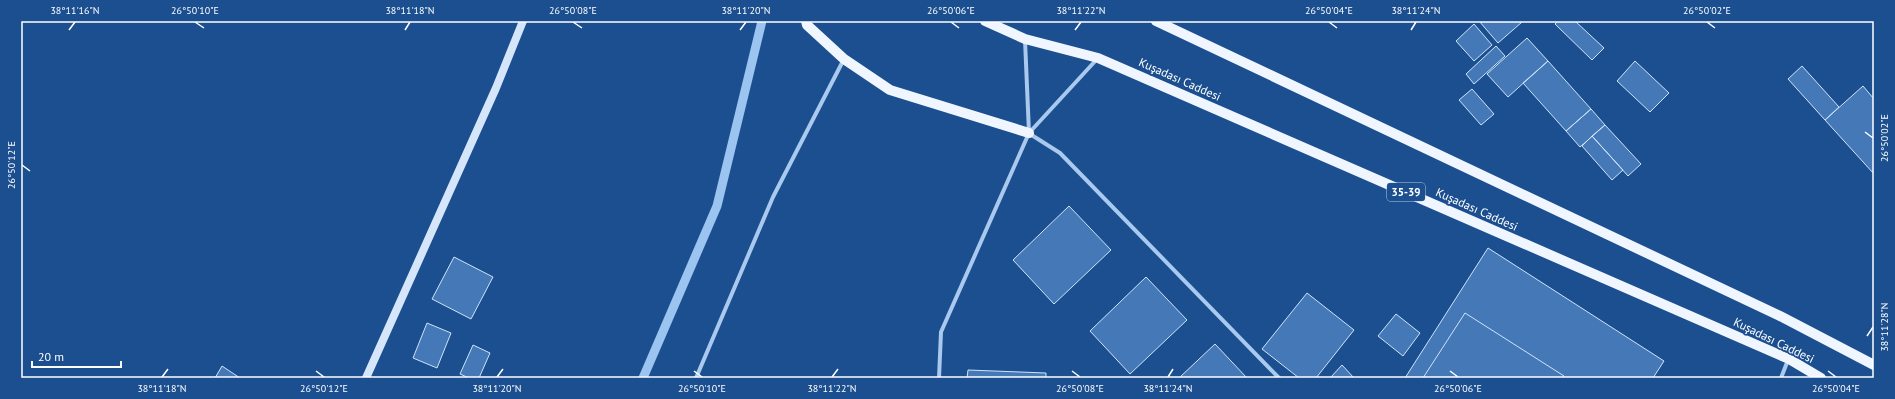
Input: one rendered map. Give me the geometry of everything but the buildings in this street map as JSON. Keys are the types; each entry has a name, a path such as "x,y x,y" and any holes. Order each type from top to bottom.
{"main road":[{"path":"366,378 496,88 523,21"},
{"path":"806,21 807,25 844,59 890,90 1029,133"},
{"name":"Kuşadası Caddesi","path":"985,21 1024,38 1098,58 1789,359 1821,378"},
{"name":"Kuşadası Caddesi","path":"1156,21 1780,316 1874,365"}],"street":[{"path":"1024,38 1029,133"},
{"path":"939,378 941,332 1029,133 1098,58"},
{"path":"696,378 773,197 844,59"},
{"path":"1029,133 1060,153 1279,378"},
{"path":"1781,378 1789,359"}],"waterway":[{"path":"643,378 717,206 762,21"}]}
